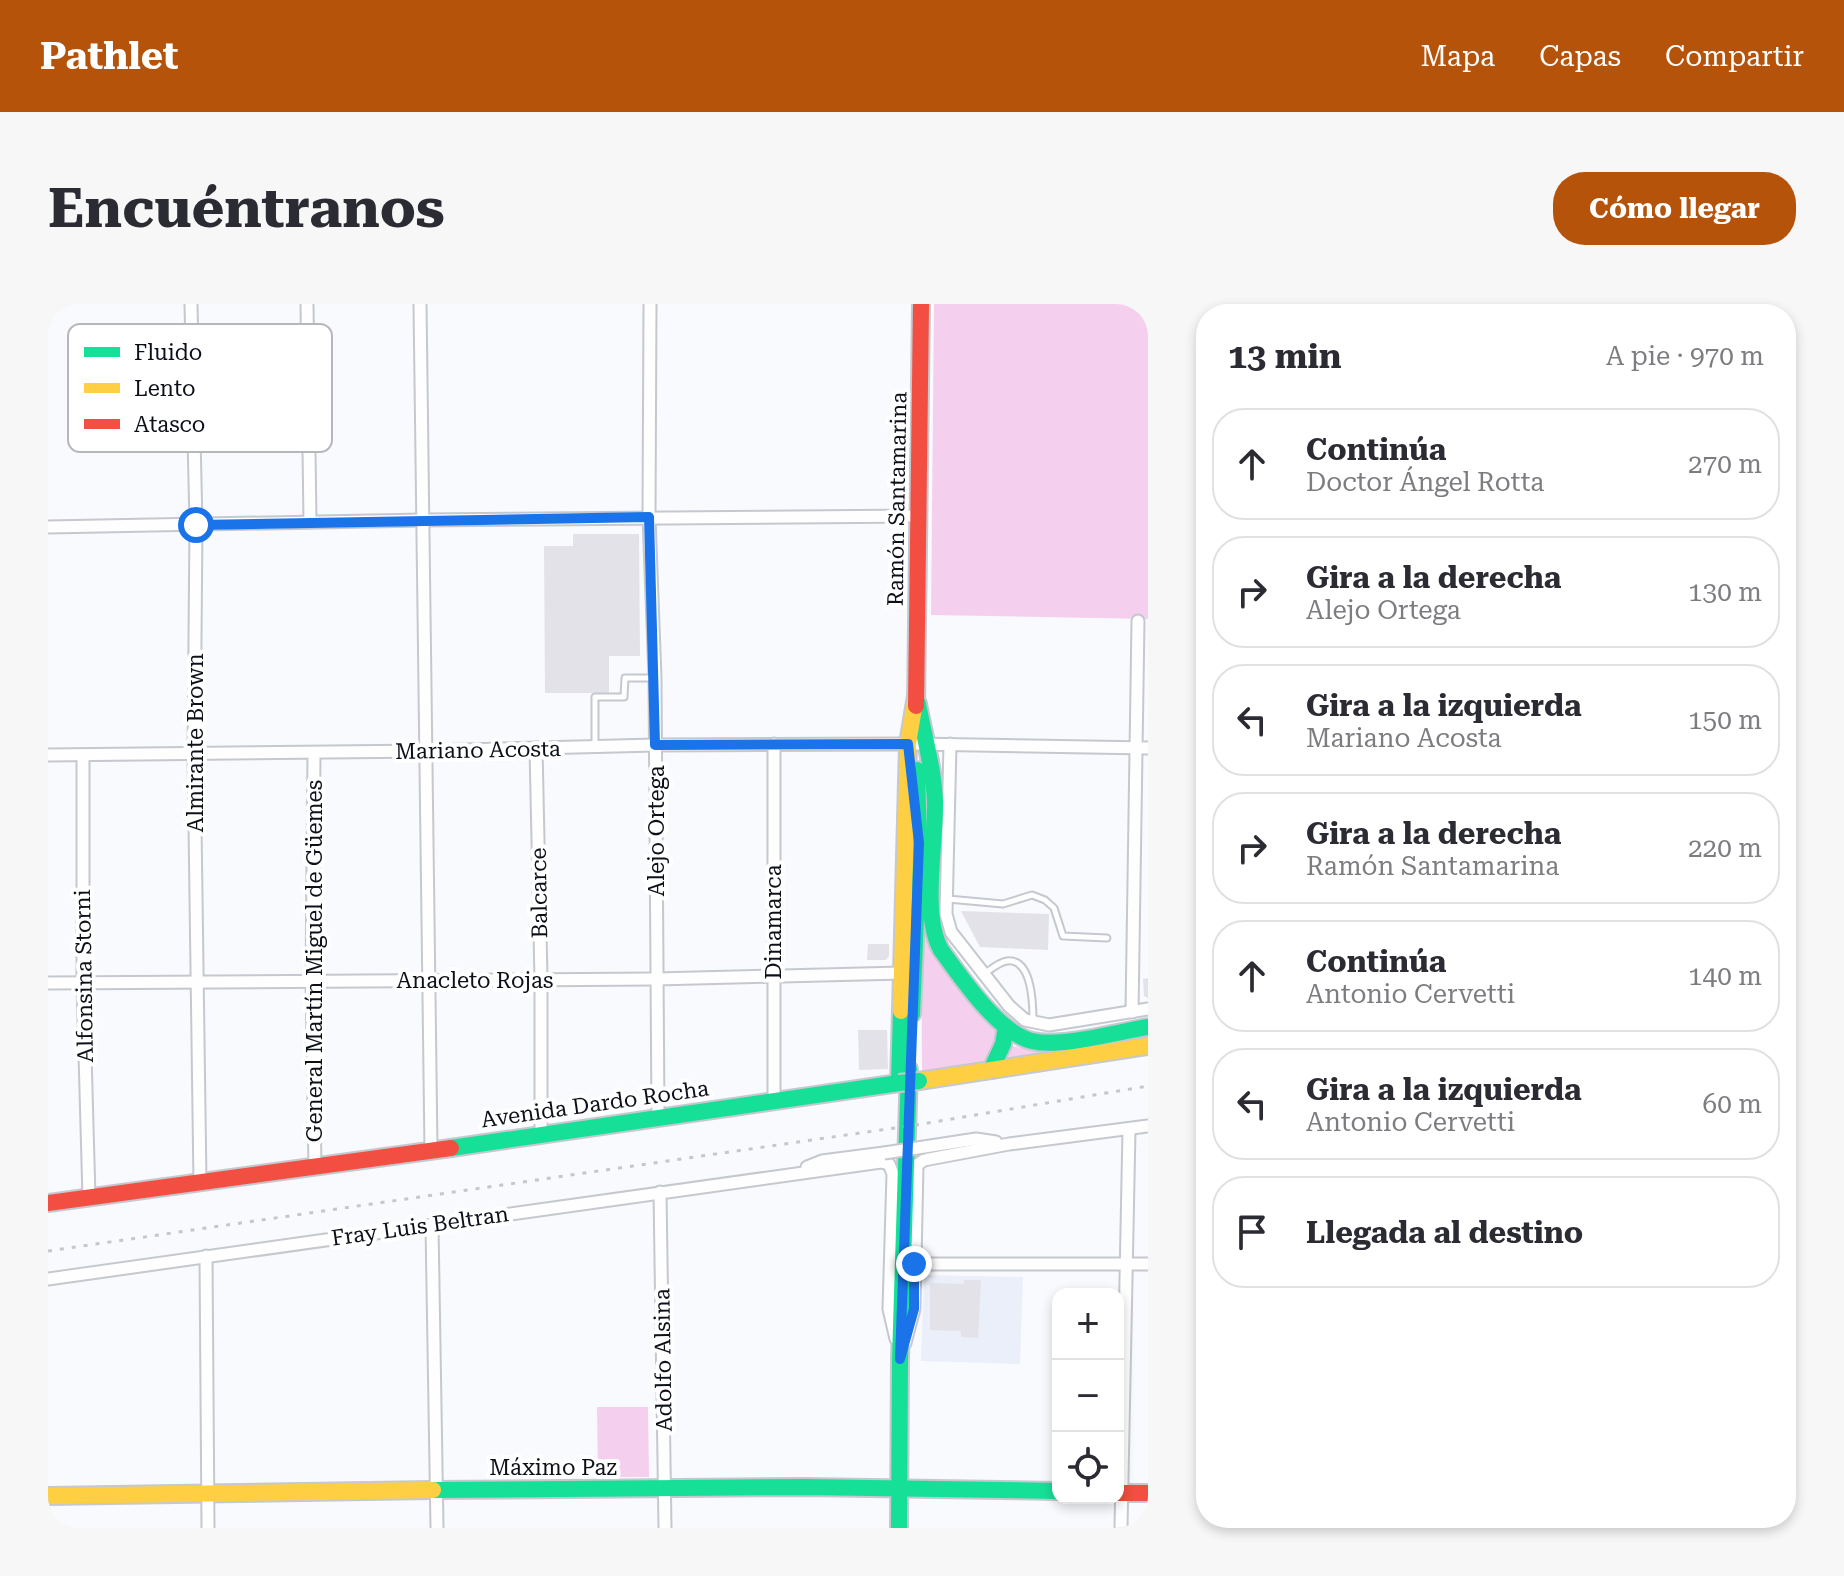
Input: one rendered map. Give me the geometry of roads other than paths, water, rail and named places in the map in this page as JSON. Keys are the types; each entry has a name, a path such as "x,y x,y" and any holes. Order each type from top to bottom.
{"main road":[{"name":"Ramón Santamarina","path":"899,1528 900,1359 919,843 916,696 921,304"},
{"name":"Ramón Santamarina","path":"899,1083 902,973 917,744"},
{"name":"Ramón Santamarina","path":"917,744 935,799 932,930 941,950 1006,1027"},
{"path":"991,1070 1006,1027 1023,1039 1044,1042 1148,1027"},
{"name":"Avenida Dardo Rocha","path":"48,1203 315,1168 1148,1046"},
{"name":"Máximo Paz","path":"48,1496 436,1489 899,1487 1052,1491"},
{"path":"1124,1493 1148,1493"}],"street":[{"name":"Almirante Brown","path":"191,304 191,324"},
{"path":"307,304 307,324"},
{"path":"420,304 431,1150"},
{"name":"Alejo Ortega","path":"650,304 649,517 655,678 658,1117"},
{"name":"Almirante Brown","path":"194,452 194,753 200,1183"},
{"path":"309,452 310,522"},
{"path":"48,527 649,517 919,516"},
{"path":"1132,1012 1143,748 1138,621"},
{"name":"Mariano Acosta","path":"48,755 774,744 1143,748"},
{"name":"Dinamarca","path":"774,744 774,1100"},
{"path":"950,744 947,923 951,932 1017,1014 1033,1023 1049,1025 1148,1009"},
{"name":"Balcarce","path":"536,748 541,1134"},
{"name":"General Martín Miguel de Güemes","path":"314,753 312,980 315,1168"},
{"name":"Alfonsina Storni","path":"83,756 83,983 89,1197"},
{"name":"Anacleto Rojas","path":"48,983 656,979 902,973"},
{"name":"Fray Luis Beltran","path":"914,1264 915,1172 917,1165 924,1160 1009,1144 1148,1126"},
{"path":"1122,1432 1129,1130"},
{"name":"Fray Luis Beltran","path":"48,1279 792,1173 822,1161 886,1159 924,1147 976,1139 1009,1144"},
{"path":"886,1159 893,1174 889,1309 900,1359"},
{"name":"Adolfo Alsina","path":"660,1192 665,1528"},
{"path":"432,1225 437,1528"},
{"path":"206,1256 208,1528"},
{"path":"900,1359 914,1309 914,1264 1148,1264"},
{"path":"1120,1504 1121,1528"}],"lane":[{"path":"594,747 595,697 624,697 625,678 655,678"},
{"path":"947,899 1003,904 1032,895 1054,908 1063,936 1107,938"},
{"path":"984,974 1005,961 1012,961 1029,977 1033,1023"}],"railway":[{"path":"48,1251 922,1124 1148,1086"}]}
